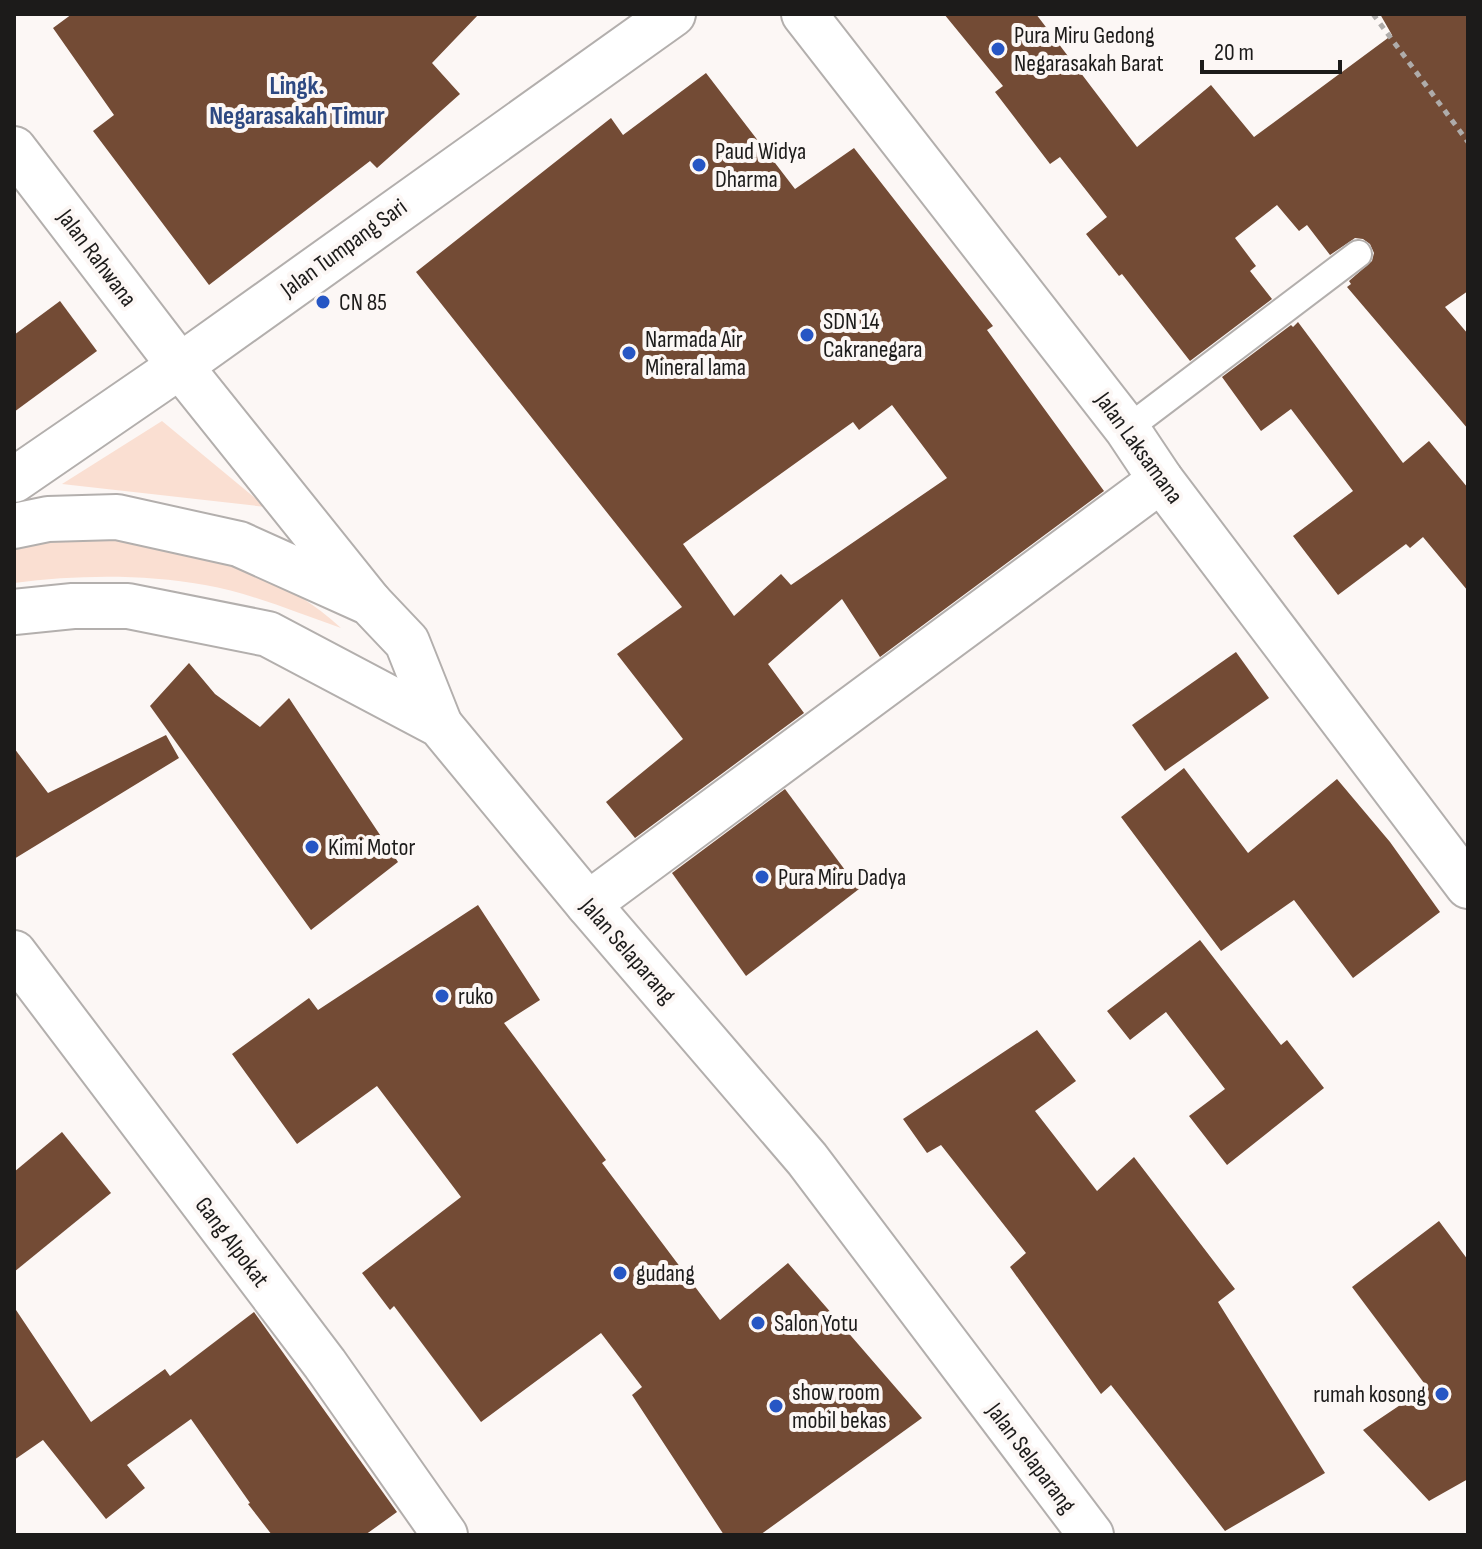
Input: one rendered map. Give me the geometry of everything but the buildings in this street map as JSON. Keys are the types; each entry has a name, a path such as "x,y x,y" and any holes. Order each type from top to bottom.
{"main road":[{"name":"Jalan Tumpang Sari","path":"14,480 180,366 673,14"},
{"name":"Jalan Laksamana","path":"804,14 1127,429 1161,480 1468,886"},
{"name":"Jalan Rahwana","path":"14,149 180,366 370,603"},
{"path":"588,904 1161,480"},
{"path":"14,526 48,519 117,517 239,544 370,603 407,642 440,725"},
{"name":"Jalan Selaparang","path":"14,612 73,606 128,606 268,634 440,725 588,904 807,1159 1091,1535"},
{"name":"Gang Alpokat","path":"14,953 325,1364 445,1535"}],"lane":[{"path":"1127,429 1358,254"}],"path":[{"path":"1373,14 1468,142"}],"shaded area":[{"path":"162,421 266,507 62,484"},
{"path":"65,538 140,539 221,559 296,594 341,628 239,593 181,581 110,577 14,583 14,544"}],"place":[{"name":"Pura Miru Gedong Negarasakah Barat","path":"998,49"},
{"name":"Paud Widya Dharma","path":"699,165"},
{"name":"CN 85","path":"323,302"},
{"name":"SDN 14 Cakranegara","path":"807,335"},
{"name":"Narmada Air Mineral lama","path":"629,353"},
{"name":"Kimi Motor","path":"312,847"},
{"name":"Pura Miru Dadya","path":"762,877"},
{"name":"ruko","path":"442,996"},
{"name":"gudang","path":"620,1273"},
{"name":"Salon Yotu","path":"758,1323"},
{"name":"rumah kosong","path":"1442,1394"},
{"name":"show room mobil bekas","path":"776,1406"}],"district":[{"name":"Lingk. Negarasakah Timur","path":"297,101"}]}
